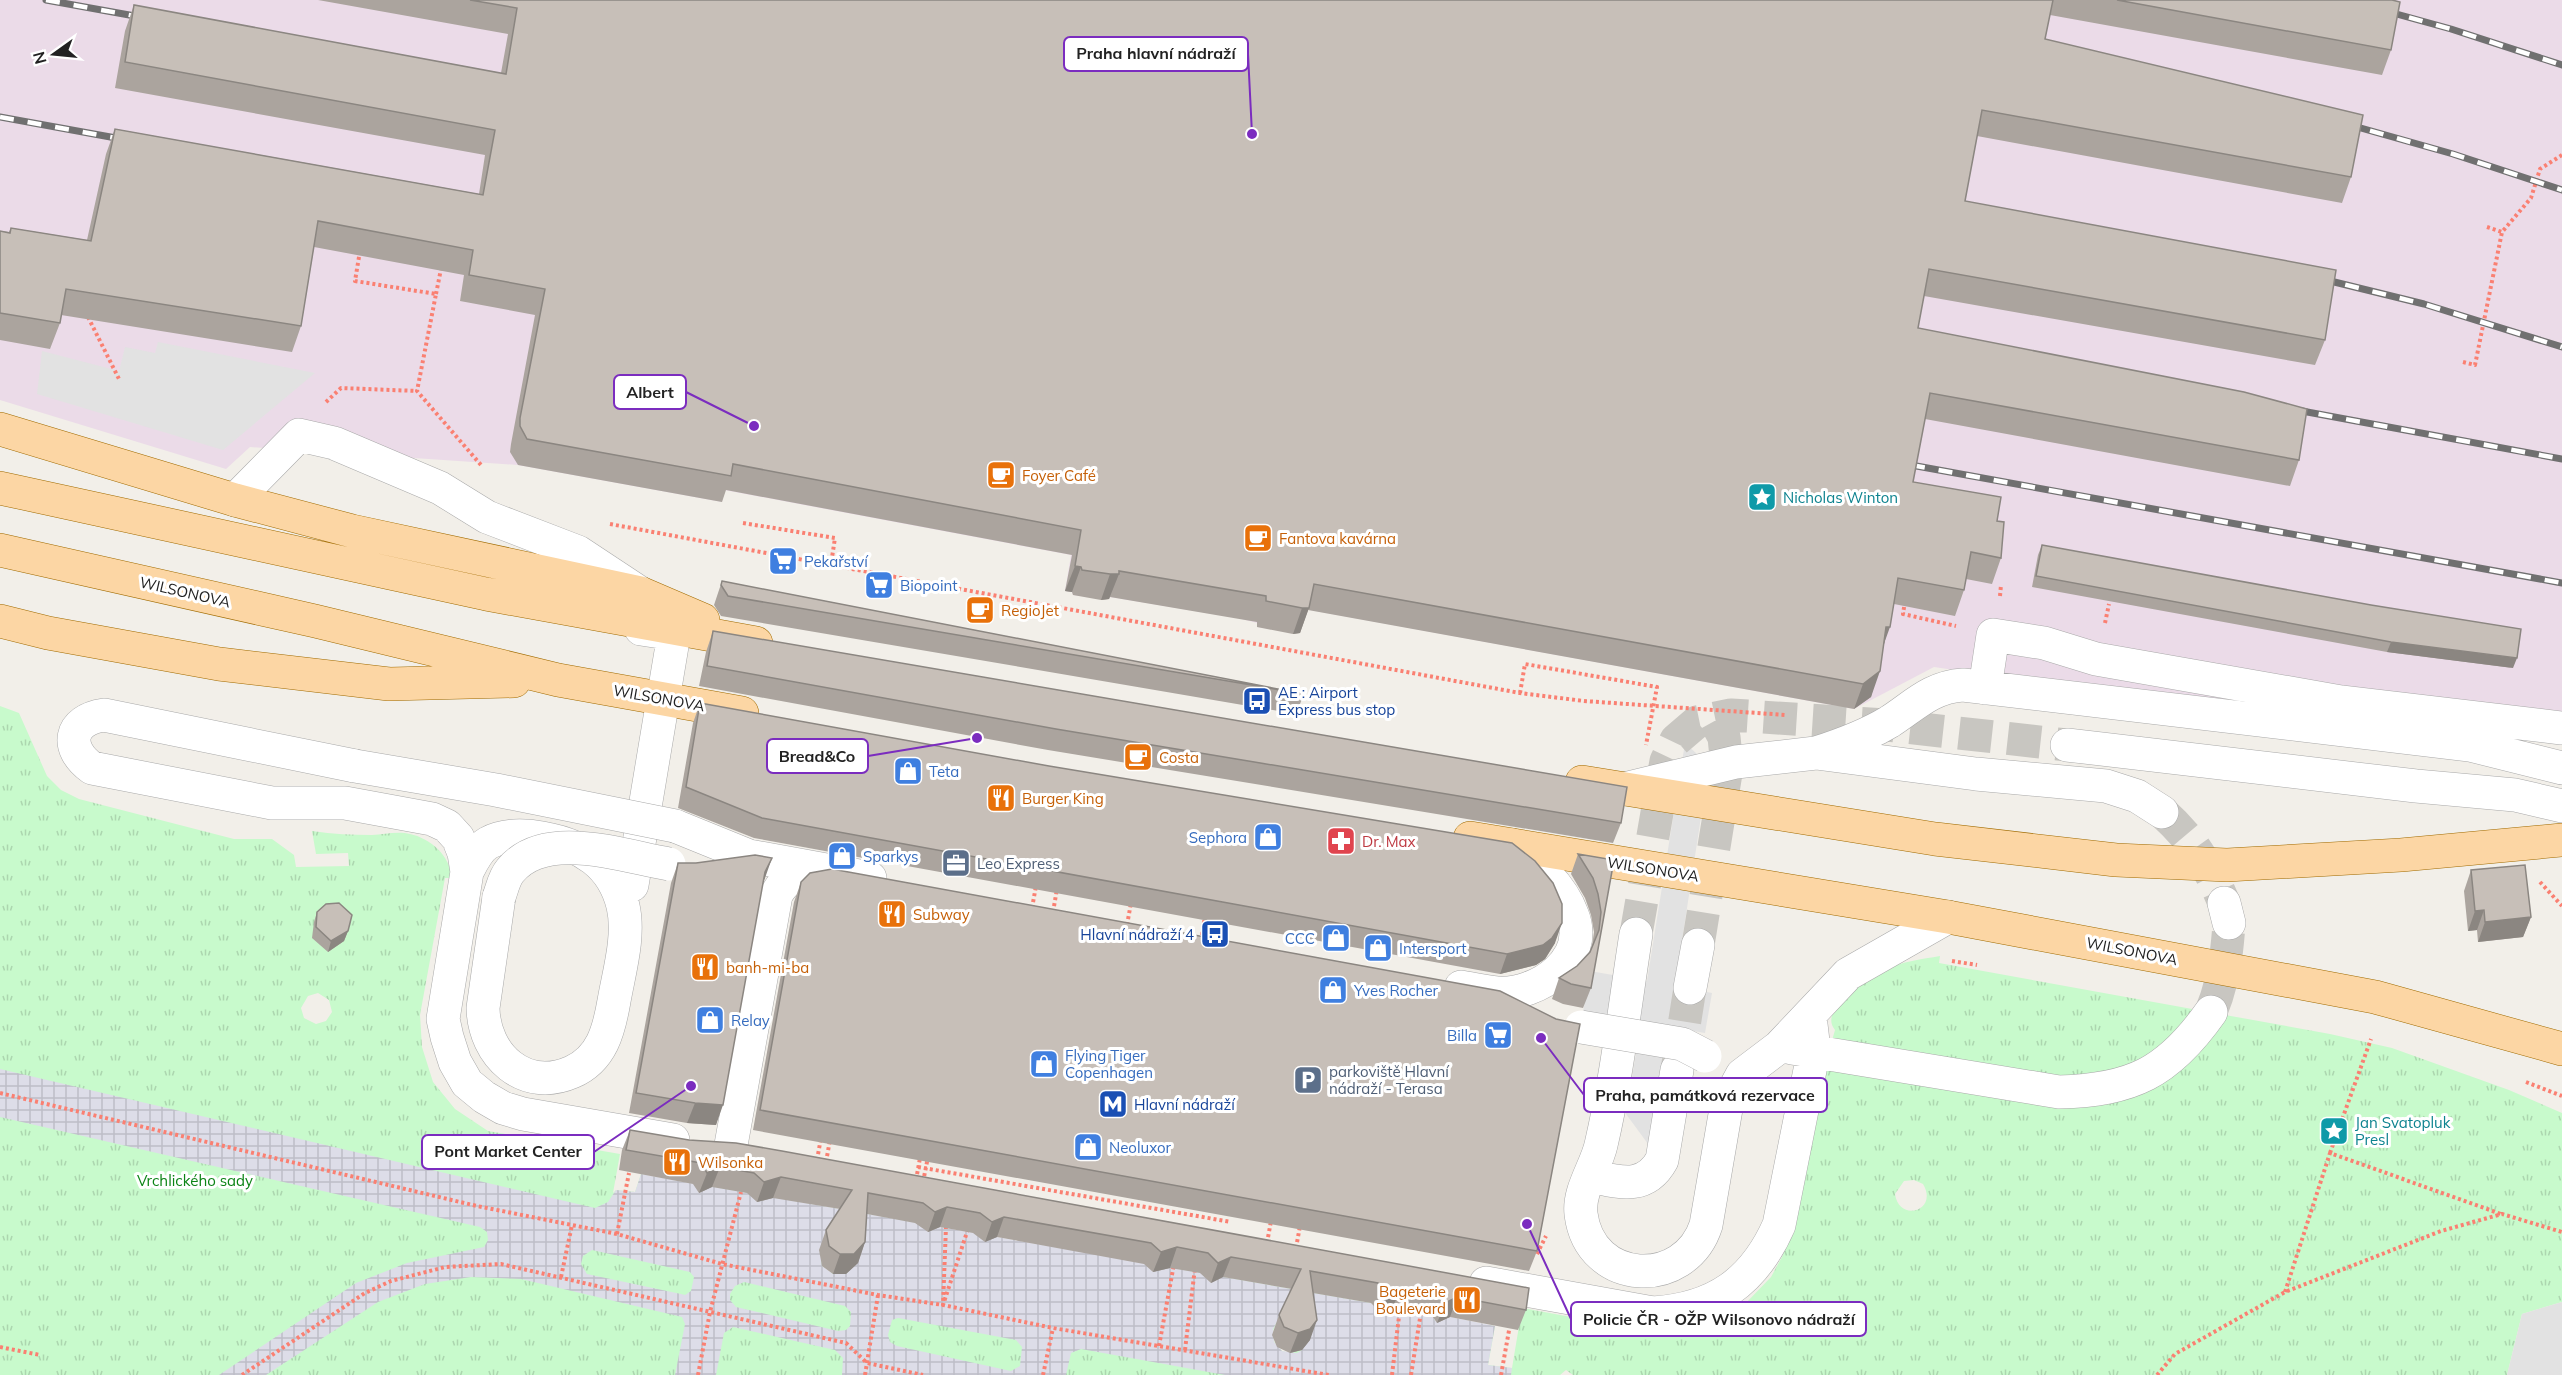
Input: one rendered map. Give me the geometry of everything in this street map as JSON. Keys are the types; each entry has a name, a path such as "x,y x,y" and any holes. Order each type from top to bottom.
{"main road":[{"path":"0,429 235,500 352,531 639,593 755,642"},
{"path":"0,488 486,594 789,648"},
{"name":"WILSONOVA","path":"0,550 315,621 558,680 766,718"},
{"path":"0,621 48,633 219,664 389,684 558,680"},
{"path":"1554,777 1935,839 2051,854 2167,863 2227,865 2401,855 2562,840"},
{"name":"WILSONOVA","path":"1442,833 1948,917 2375,997 2562,1049"}],"lane":[{"path":"235,500 299,435 334,443 440,488 487,517 578,552 639,593"},
{"path":"580,620 674,634 626,928 610,1024 603,1044 590,1061 572,1072 550,1077 532,1076 515,1070 500,1058 489,1041 484,1026 483,1008 499,897 508,874 520,861 534,851 572,846 669,864 686,865 749,856"},
{"path":"1985,688 1993,635 2044,643 2096,659 2341,702 2562,728"},
{"path":"1623,789 1736,762 1816,753 1848,743 1889,722 1935,691 1949,686 1963,685 2470,745 2562,768"},
{"path":"766,1151 730,1145 685,1142 523,1114 503,1108 484,1097 467,1083 455,1062 443,1018 467,872 465,853 458,838 447,826 432,819 345,802 272,803 92,768 81,760 76,750 75,736 80,723 104,714 354,766 496,790 675,826 749,856 904,884"},
{"path":"2067,744 2416,786 2515,795 2562,806"},
{"path":"1816,753 1976,774 2106,786 2137,796 2162,812"},
{"path":"467,872 476,856 488,843 525,835 565,842 590,855 606,870 617,887 626,928"},
{"path":"1498,993 1523,990 1559,972 1571,953 1576,933 1573,915 1545,872 1512,845"},
{"path":"730,1145 776,895 781,885 792,876 832,871"},
{"path":"1636,934 1601,1146 1583,1195 1580,1211 1590,1242 1600,1255 1618,1266 1640,1272 1671,1265 1694,1250 1702,1238 1727,1103 1742,1075 1779,1047 1848,975 1948,917"},
{"path":"1690,988 1698,945"},
{"path":"1429,981 1498,993 1558,1021 1682,1044 1705,1056 1721,1076 1727,1103"},
{"path":"1779,1047 1814,1050 2059,1092 2095,1091 2122,1085 2151,1071 2174,1055 2196,1034 2211,1012"},
{"path":"1457,1278 1653,1313 1701,1305 1724,1294 1757,1265 1769,1247 1779,1225 1814,1050 1810,1016"},
{"path":"1590,1176 1631,1182 1645,1179 1655,1171 1662,1160 1677,1070"}],"path":[{"path":"2463,362 2475,364 2502,232 2531,198 2540,169 2562,155"},
{"path":"2487,227 2502,232"},
{"path":"362,243 355,281 436,294"},
{"path":"351,252 371,256"},
{"path":"429,267 452,272"},
{"path":"441,269 417,392 486,471"},
{"path":"84,310 120,381"},
{"path":"598,522 1520,693 1584,701 1795,716"},
{"path":"743,524 835,538 831,564"},
{"path":"2000,595 2001,585"},
{"path":"1906,593 1903,615 1993,635"},
{"path":"1520,693 1525,664 1657,687"},
{"path":"1031,913 1037,879"},
{"path":"2539,882 2562,906"},
{"path":"1053,917 1058,883"},
{"path":"1127,927 1133,893"},
{"path":"1200,943 1206,909"},
{"path":"1222,946 1228,913"},
{"path":"1947,960 1982,966"},
{"path":"2362,1037 2382,1042"},
{"path":"2285,1292 2330,1153 2371,1039"},
{"path":"2522,1081 2562,1096"},
{"path":"0,1093 477,1206 617,1234 722,1264 1053,1328 1329,1375"},
{"path":"825,1166 832,1133"},
{"path":"815,1170 821,1135"},
{"path":"922,1184 928,1152"},
{"path":"2330,1153 2502,1214 2562,1232"},
{"path":"907,1179 916,1181 920,1156"},
{"path":"918,1167 1230,1222"},
{"path":"617,1234 627,1191"},
{"path":"698,1375 710,1312 741,1192"},
{"path":"1266,1251 1273,1210"},
{"path":"2157,1375 2175,1354 2285,1292 2441,1231 2502,1214"},
{"path":"1287,1246 1296,1248 1302,1216"},
{"path":"943,1305 946,1222"},
{"path":"561,1277 572,1225"},
{"path":"943,1305 969,1226"},
{"path":"1258,1241 1277,1245"},
{"path":"242,1375 365,1293 391,1281 445,1267 501,1263 846,1343 867,1363 923,1375"},
{"path":"1159,1346 1174,1263"},
{"path":"1185,1350 1196,1267"},
{"path":"865,1375 878,1295"},
{"path":"1392,1375 1400,1308"},
{"path":"1412,1375 1421,1312"},
{"path":"1501,1375 1512,1314"},
{"path":"1043,1375 1053,1328"},
{"path":"0,1347 40,1355"}],"shaded area":[{"path":"0,0 2562,0 2562,739 2090,690 1934,667 1854,709 1305,609 1300,633 1257,627 1257,623 1238,618 1110,597 1109,599 1073,595 1072,592 1065,591 1071,555 724,490 722,502 518,465 250,447 226,469 0,400"},
{"path":"158,342 315,373 223,450 37,394 42,351 119,371 125,347 155,353"},
{"path":"1685,743 1709,765 1675,986 1712,993 1705,1033 1669,1027 1651,1148 1626,1114 1641,1022 1583,1012 1590,971 1647,981"},
{"path":"0,1069 595,1208 608,1202 616,1190 635,1192 641,1174 695,1184 703,1191 709,1186 1433,1314 1435,1321 1446,1316 1495,1326 1488,1365 1512,1368 1511,1375 1225,1375 1081,1349 1071,1353 1066,1375 842,1375 843,1358 835,1350 733,1327 724,1333 716,1375 675,1375 685,1324 682,1317 521,1279 471,1277 425,1284 378,1302 266,1375 219,1375 356,1283 407,1263 484,1247 488,1240 487,1232 480,1227 0,1117","holes":["820,1249 858,1260 846,1274 833,1274 822,1266","592,1250 690,1272 694,1277 691,1291 685,1295 587,1274 581,1264 583,1256","744,1282 845,1306 851,1312 850,1326 846,1330 838,1331 736,1307 730,1300 730,1294 735,1286","898,1318 1016,1340 1022,1347 1020,1366 1011,1371 897,1346 890,1342 888,1335 892,1320","1284,1318 1302,1350 1297,1353 1282,1351 1274,1342 1273,1329 1277,1322"]},
{"path":"2562,1302 2562,1375 2507,1375 2522,1314"}],"green space":[{"name":"Vrchlického sady","path":"0,706 19,713 47,776 61,790 79,799 234,839 272,839 294,855 296,867 349,866 348,853 316,854 312,831 357,835 406,833 418,836 432,844 448,863 451,878 445,878 420,1015 422,1047 433,1082 455,1109 488,1131 620,1154 613,1193 616,1190 635,1192 641,1174 703,1191 709,1186 922,1224 930,1232 1161,1266 1376,1304 1386,1311 1433,1317 1435,1321 1495,1326 1488,1365 1512,1368 1522,1308 1630,1328 1668,1332 1684,1331 1707,1325 1745,1304 1771,1277 1783,1255 1812,1125 1810,1118 1835,1030 1831,1022 1833,1013 1857,986 1885,969 1905,963 1940,956 1939,963 2330,1034 2392,1048 2509,1090 2562,1113 2562,1302 2522,1314 2507,1375 1573,1375 1566,1370 1560,1375 0,1375","holes":["318,993 329,1000 332,1012 326,1021 316,1024 304,1018 301,1008 308,996","1914,1180 1923,1184 1927,1193 1922,1207 1910,1211 1898,1203 1895,1194 1904,1181","820,1249 858,1260 851,1270 842,1274 832,1273 822,1266","1283,1318 1302,1350 1290,1353 1278,1347 1273,1334"]}],"building":[{"path":"470,0 2053,0 2045,39 2363,115 2351,177 1982,110 1965,201 2336,270 2325,340 1929,269 1918,328 2244,392 2307,409 2299,460 1930,393 1913,482 2001,497 1997,521 2004,522 2001,558 1971,552 1964,590 1898,578 1890,627 1886,627 1880,671 1863,684 1314,584 1309,608 1302,608 1266,601 1266,596 1119,571 1119,574 1110,574 1082,570 1081,567 1075,566 1081,530 733,464 731,476 527,439 520,426 520,418 545,289 469,275 473,250 318,221 301,326 66,289 60,323 0,313 0,231 10,233 11,228 91,241 115,129 483,195 495,130 125,62 134,5 506,74 517,8"},
{"path":"2117,0 2392,0 2400,2 2391,50"},
{"path":"2042,545 2371,605 2521,629 2517,658 2391,642 2036,576"},
{"path":"722,581 1304,694 728,596 721,585"},
{"path":"713,631 1627,787 1621,823 1056,729 707,666"},
{"path":"700,703 1049,766 1512,843 1535,861 1553,883 1562,904 1562,923 1552,938 1543,945 1507,954 762,818 686,787"},
{"path":"1578,854 1614,860 1591,988 1571,984 1559,978 1577,966 1590,952 1599,930 1601,912 1598,894 1593,878"},
{"path":"755,855 772,858 765,872 723,1105 695,1103 636,1093 678,863 696,863"},
{"path":"2525,865 2531,917 2485,922 2484,910 2475,911 2471,870"},
{"name":"parkoviště Hlavní nádraží - Terasa","path":"832,869 1500,991 1556,1019 1580,1024 1537,1251 760,1110 801,882 810,873"},
{"path":"339,903 352,915 348,931 331,941 316,927 317,912 326,904"},
{"path":"630,1130 689,1140 736,1143 782,1151 1529,1288 1526,1310 1457,1297 1445,1303 1438,1294 1401,1287 1389,1293 1378,1283 1310,1271 1317,1320 1310,1329 1298,1333 1284,1327 1279,1315 1301,1269 1231,1257 1218,1263 1208,1253 1177,1247 1161,1252 1151,1243 1004,1217 992,1222 980,1213 947,1207 935,1212 923,1203 868,1193 865,1242 854,1254 840,1254 829,1246 826,1230 852,1190 781,1177 764,1182 754,1173 720,1167 707,1173 701,1163 626,1150"}],"tunnel":[{"path":"1636,934 1666,761 1676,740 1697,722 1731,715 1886,725 2067,745"},
{"path":"1698,945 1727,767 1724,737 1714,719"},
{"path":"2162,812 2199,853 2224,903"},
{"path":"2211,1012 2224,969 2229,923"},
{"path":"1677,1070 1690,988"}],"railway":[{"path":"46,0 146,18"},
{"path":"2382,10 2451,29 2562,65"},
{"path":"0,117 127,140"},
{"path":"2343,123 2453,154 2562,190"},
{"path":"2318,278 2424,304 2562,347"},
{"path":"2291,409 2562,459"},
{"path":"1911,465 2562,583"}],"place":[{"name":"Praha hlavní nádraží","path":"1252,134"},
{"name":"Albert","path":"754,426"},
{"name":"Foyer Café","path":"1001,475"},
{"name":"Nicholas Winton","path":"1762,497"},
{"name":"Fantova kavárna","path":"1258,538"},
{"name":"Pekařství","path":"783,561"},
{"name":"Biopoint","path":"879,585"},
{"name":"RegioJet","path":"980,610"},
{"name":"AE : Airport Express bus stop","path":"1257,701"},
{"name":"Bread&Co","path":"977,738"},
{"name":"Costa","path":"1138,757"},
{"name":"Teta","path":"908,771"},
{"name":"Burger King","path":"1001,798"},
{"name":"Sephora","path":"1268,837"},
{"name":"Dr. Max","path":"1341,841"},
{"name":"Sparkys","path":"842,856"},
{"name":"Leo Express","path":"956,863"},
{"name":"Subway","path":"892,914"},
{"name":"Hlavní nádraží 4","path":"1215,934"},
{"name":"CCC","path":"1336,938"},
{"name":"Intersport","path":"1378,948"},
{"name":"banh-mi-ba","path":"705,967"},
{"name":"Yves Rocher","path":"1333,990"},
{"name":"Relay","path":"710,1020"},
{"name":"Billa","path":"1498,1035"},
{"name":"Praha, památková rezervace","path":"1541,1038"},
{"name":"Flying Tiger Copenhagen","path":"1044,1064"},
{"name":"parkoviště Hlavní nádraží - Terasa","path":"1308,1080"},
{"name":"Pont Market Center","path":"691,1086"},
{"name":"Hlavní nádraží","path":"1113,1104"},
{"name":"Jan Svatopluk Presl","path":"2334,1131"},
{"name":"Neoluxor","path":"1088,1147"},
{"name":"Wilsonka","path":"677,1162"},
{"name":"Policie ČR - OŽP Wilsonovo nádraží","path":"1527,1224"},
{"name":"Bageterie Boulevard","path":"1467,1300"}]}
